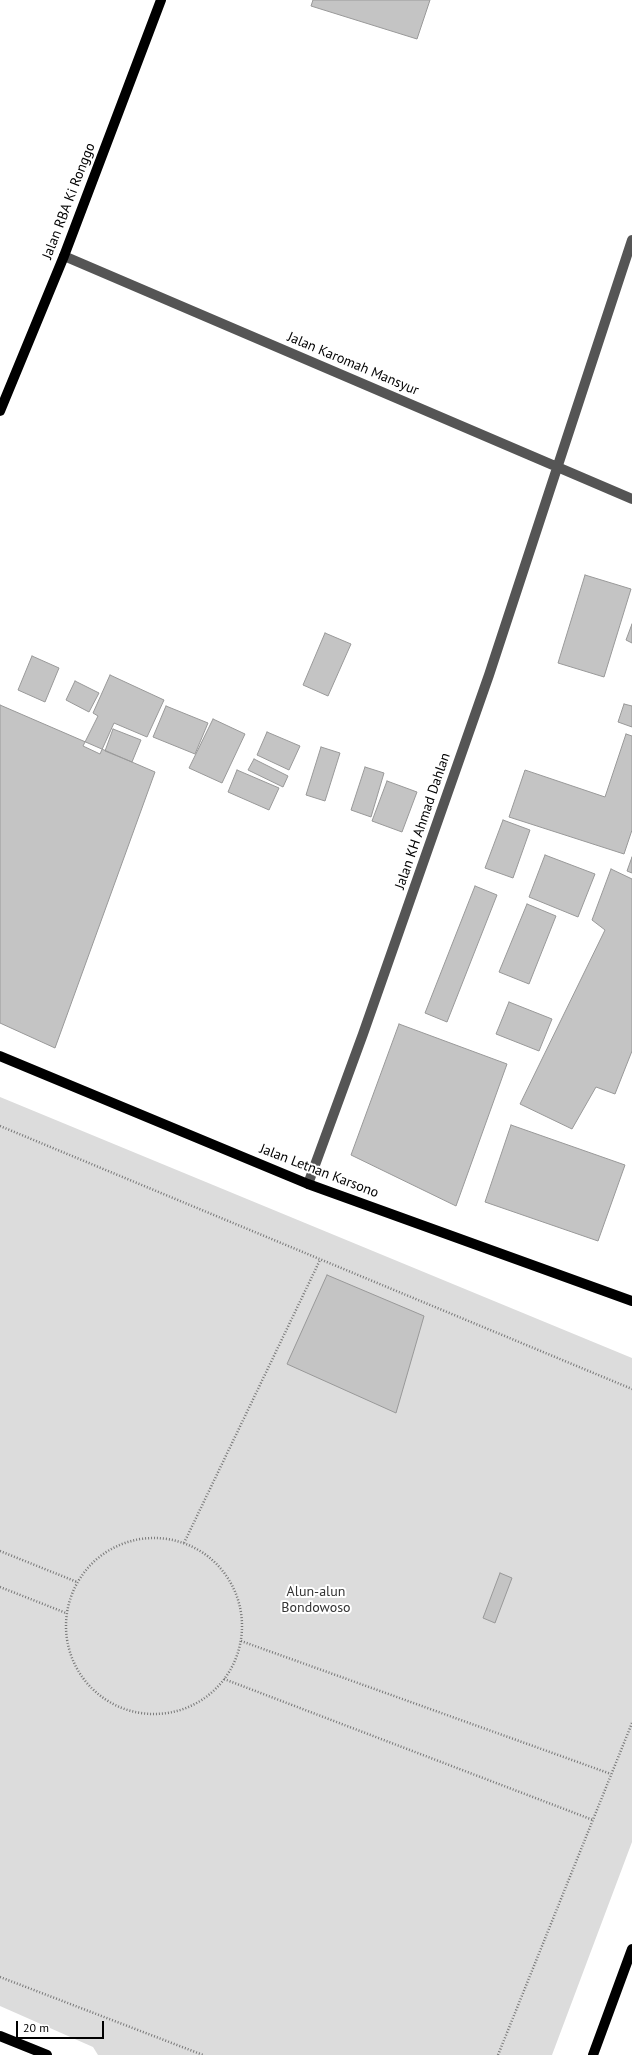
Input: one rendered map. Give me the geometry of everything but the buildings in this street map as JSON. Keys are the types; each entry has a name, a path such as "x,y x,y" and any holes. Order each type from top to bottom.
{"main road":[{"name":"Jalan RBA Ki Ronggo","path":"0,411 64,256 161,0"},
{"name":"Jalan Letnan Karsono","path":"0,1056 308,1184 632,1301"},
{"path":"593,2055 632,1948"},
{"path":"0,2036 46,2055"}],"street":[{"name":"Jalan KH Ahmad Dahlan","path":"308,1184 363,1034 489,675 632,240"},
{"name":"Jalan Karomah Mansyur","path":"64,256 632,499"}],"path":[{"path":"0,1126 632,1390"},
{"path":"184,1543 320,1260"},
{"path":"154,1538 184,1543 210,1558 230,1582 241,1610 241,1641 235,1661 224,1679 203,1699 176,1711 147,1714 119,1707 95,1692 77,1669 66,1642 66,1613 77,1582 96,1558 123,1543 154,1538"},
{"path":"0,1551 77,1582"},
{"path":"0,1587 66,1613"},
{"path":"241,1641 611,1774"},
{"path":"224,1679 593,1820"},
{"path":"498,2055 632,1723"},
{"path":"0,1977 202,2055"}],"green space":[{"name":"Alun-alun Bondowoso","path":"0,1097 632,1358 632,1842 552,2055 98,2055 93,2047 0,2006"}]}
